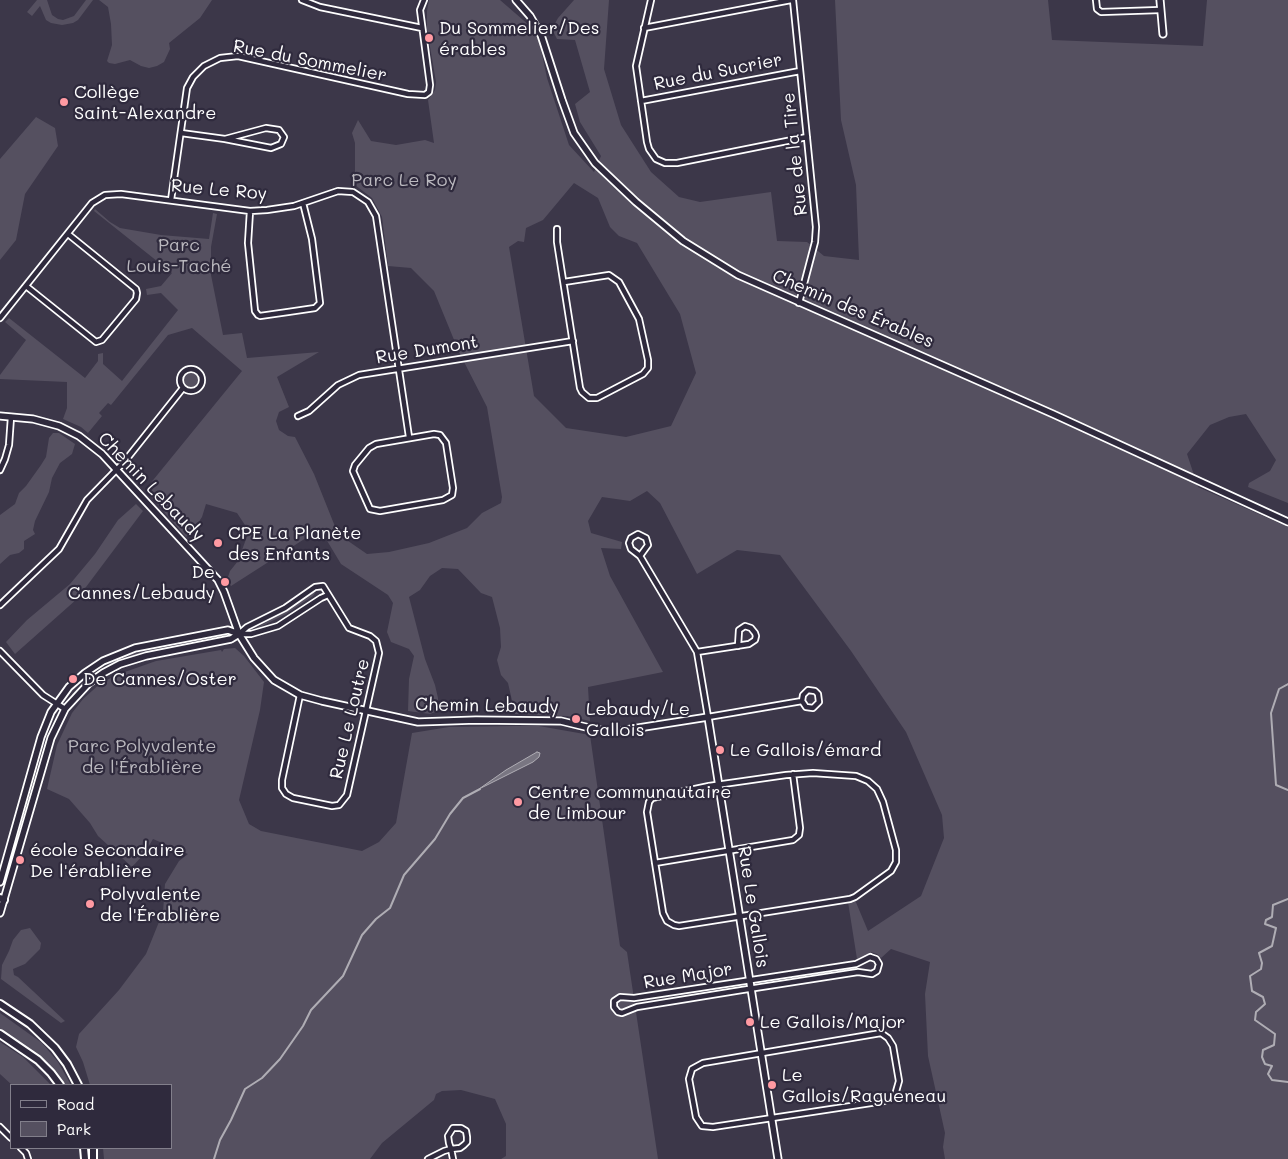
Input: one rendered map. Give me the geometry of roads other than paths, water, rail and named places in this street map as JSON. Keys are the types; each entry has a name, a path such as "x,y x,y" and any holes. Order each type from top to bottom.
{"main road":[{"path":"0,1004 30,1024 55,1048 67,1064 77,1084"},
{"path":"0,1034 38,1060 59,1084"}],"street":[{"path":"302,0 320,7 422,28"},
{"name":"Rue du Sommelier","path":"171,200 185,97 189,82 204,66 226,57 238,56 408,94 425,95 429,92 430,85 420,10 424,0"},
{"name":"Chemin des Érables","path":"516,0 530,16 541,35 574,133 595,163 636,202 683,240 738,275 936,362 1288,522"},
{"path":"651,0 636,66 649,149 656,159 665,163 677,164 807,137"},
{"path":"644,28 792,0"},
{"name":"Rue de la Tire","path":"792,0 816,227 815,242 799,303"},
{"path":"1096,0 1097,9 1101,12 1160,10"},
{"path":"1160,0 1164,34"},
{"name":"Rue du Sucrier","path":"641,101 800,71"},
{"path":"181,133 271,148 282,144 284,137 279,130 266,128 225,139"},
{"name":"Rue Le Roy","path":"0,318 92,203 105,195 121,194 250,211 286,208 333,193 348,191 364,198 372,207 377,223 409,437"},
{"path":"250,211 248,243 256,314 260,316 297,311 315,308 321,300 312,239 303,203"},
{"path":"557,229 557,242 582,392 593,399 643,374 648,368 648,360 637,314 619,282 612,276 564,282"},
{"path":"26,286 96,342 102,340 136,298 138,293 136,290 68,234"},
{"name":"Rue Dumont","path":"298,416 309,411 344,381 358,375 573,341"},
{"path":"191,370 198,372 201,378 198,388 192,391 183,388 180,378 184,372 191,370"},
{"path":"0,605 59,549 87,500 125,462 183,388"},
{"name":"Chemin Lebaudy","path":"0,416 42,421 71,432 96,448 218,580 239,634 266,673 281,685 300,695 418,722 554,720 612,732 802,701"},
{"path":"0,470 9,445 11,417"},
{"path":"434,434 442,437 447,452 453,488 452,495 447,499 434,502 380,511 370,509 354,475 355,465 372,446 409,437 434,434"},
{"name":"Rue Le Gallois","path":"640,556 647,548 647,541 644,536 638,534 632,538 630,546 640,556 697,652 778,1159"},
{"name":"Rue Le Loutre","path":"239,634 247,627 285,608 315,587 323,586 348,628 374,638 378,645 379,653 344,799 335,806 293,798 286,794 282,784 300,695"},
{"path":"0,882 47,720 56,704 85,673 103,661 125,651 147,645 228,630 239,634 251,634 278,626 328,595"},
{"path":"697,652 738,646 752,642 756,636 754,630 745,626 739,630 738,646"},
{"path":"0,913 2,899 51,738 65,709 89,683 120,664 146,656 231,639 239,634"},
{"path":"0,651 43,695 65,709"},
{"name":"Chemin Lebaudy","path":"808,690 815,691 818,694 819,702 813,708 806,707 802,701 803,695 808,690"},
{"path":"813,773 856,776 873,784 880,794 896,850 897,859 895,867 856,897 679,926 670,924 663,912 647,812 649,802 656,796 719,785 792,774 813,773"},
{"path":"655,863 789,841 799,835 800,822 792,774"},
{"name":"Rue Major","path":"870,957 876,959 878,964 877,971 872,974 858,972 751,988 637,1007 622,1013 618,1012 614,1007 614,1001 620,997 634,998 856,964 870,957"},
{"path":"881,1033 892,1042 895,1055 898,1081 895,1095 884,1101 713,1127 702,1126 696,1117 689,1079 692,1069 703,1063 761,1052 881,1033"},
{"path":"0,1127 10,1137"},
{"path":"428,1159 444,1150 451,1149 460,1148 466,1142 467,1134 461,1128 453,1128 448,1139 451,1149 453,1159"}],"waterway":[{"path":"1288,684 1279,689 1271,713 1276,785 1288,790"},
{"path":"214,1159 220,1140 245,1089 262,1078 280,1059 303,1026 311,1010 343,976 362,935 376,919 390,908 404,875 435,839 450,814 463,798 480,789"},
{"path":"1288,899 1273,905 1272,917 1266,920 1265,924 1276,928 1272,946 1259,953 1262,963 1261,969 1250,976 1252,991 1263,997 1265,1004 1256,1012 1255,1020 1275,1034 1274,1045 1263,1050 1262,1057 1265,1064 1272,1066 1268,1074 1272,1080 1288,1082"}],"place":[{"name":"Du Sommelier/Des érables","path":"429,38"},
{"name":"Collège Saint-Alexandre","path":"64,102"},
{"name":"CPE La Planète des Enfants","path":"218,543"},
{"name":"De Cannes/Lebaudy","path":"225,582"},
{"name":"De Cannes/Oster","path":"73,679"},
{"name":"Lebaudy/Le Gallois","path":"576,719"},
{"name":"Le Gallois/émard","path":"720,750"},
{"name":"Centre communautaire de Limbour","path":"518,802"},
{"name":"école Secondaire De l'érablière","path":"20,860"},
{"name":"Polyvalente de l'Érablière","path":"90,904"},
{"name":"Le Gallois/Major","path":"750,1022"},
{"name":"Le Gallois/Ragueneau","path":"772,1085"}],"park label":[{"name":"Parc Le Roy","path":"404,180"},
{"name":"Parc Louis-Taché","path":"179,255"},
{"name":"Parc Polyvalente de l'Érablière","path":"142,756"}]}
